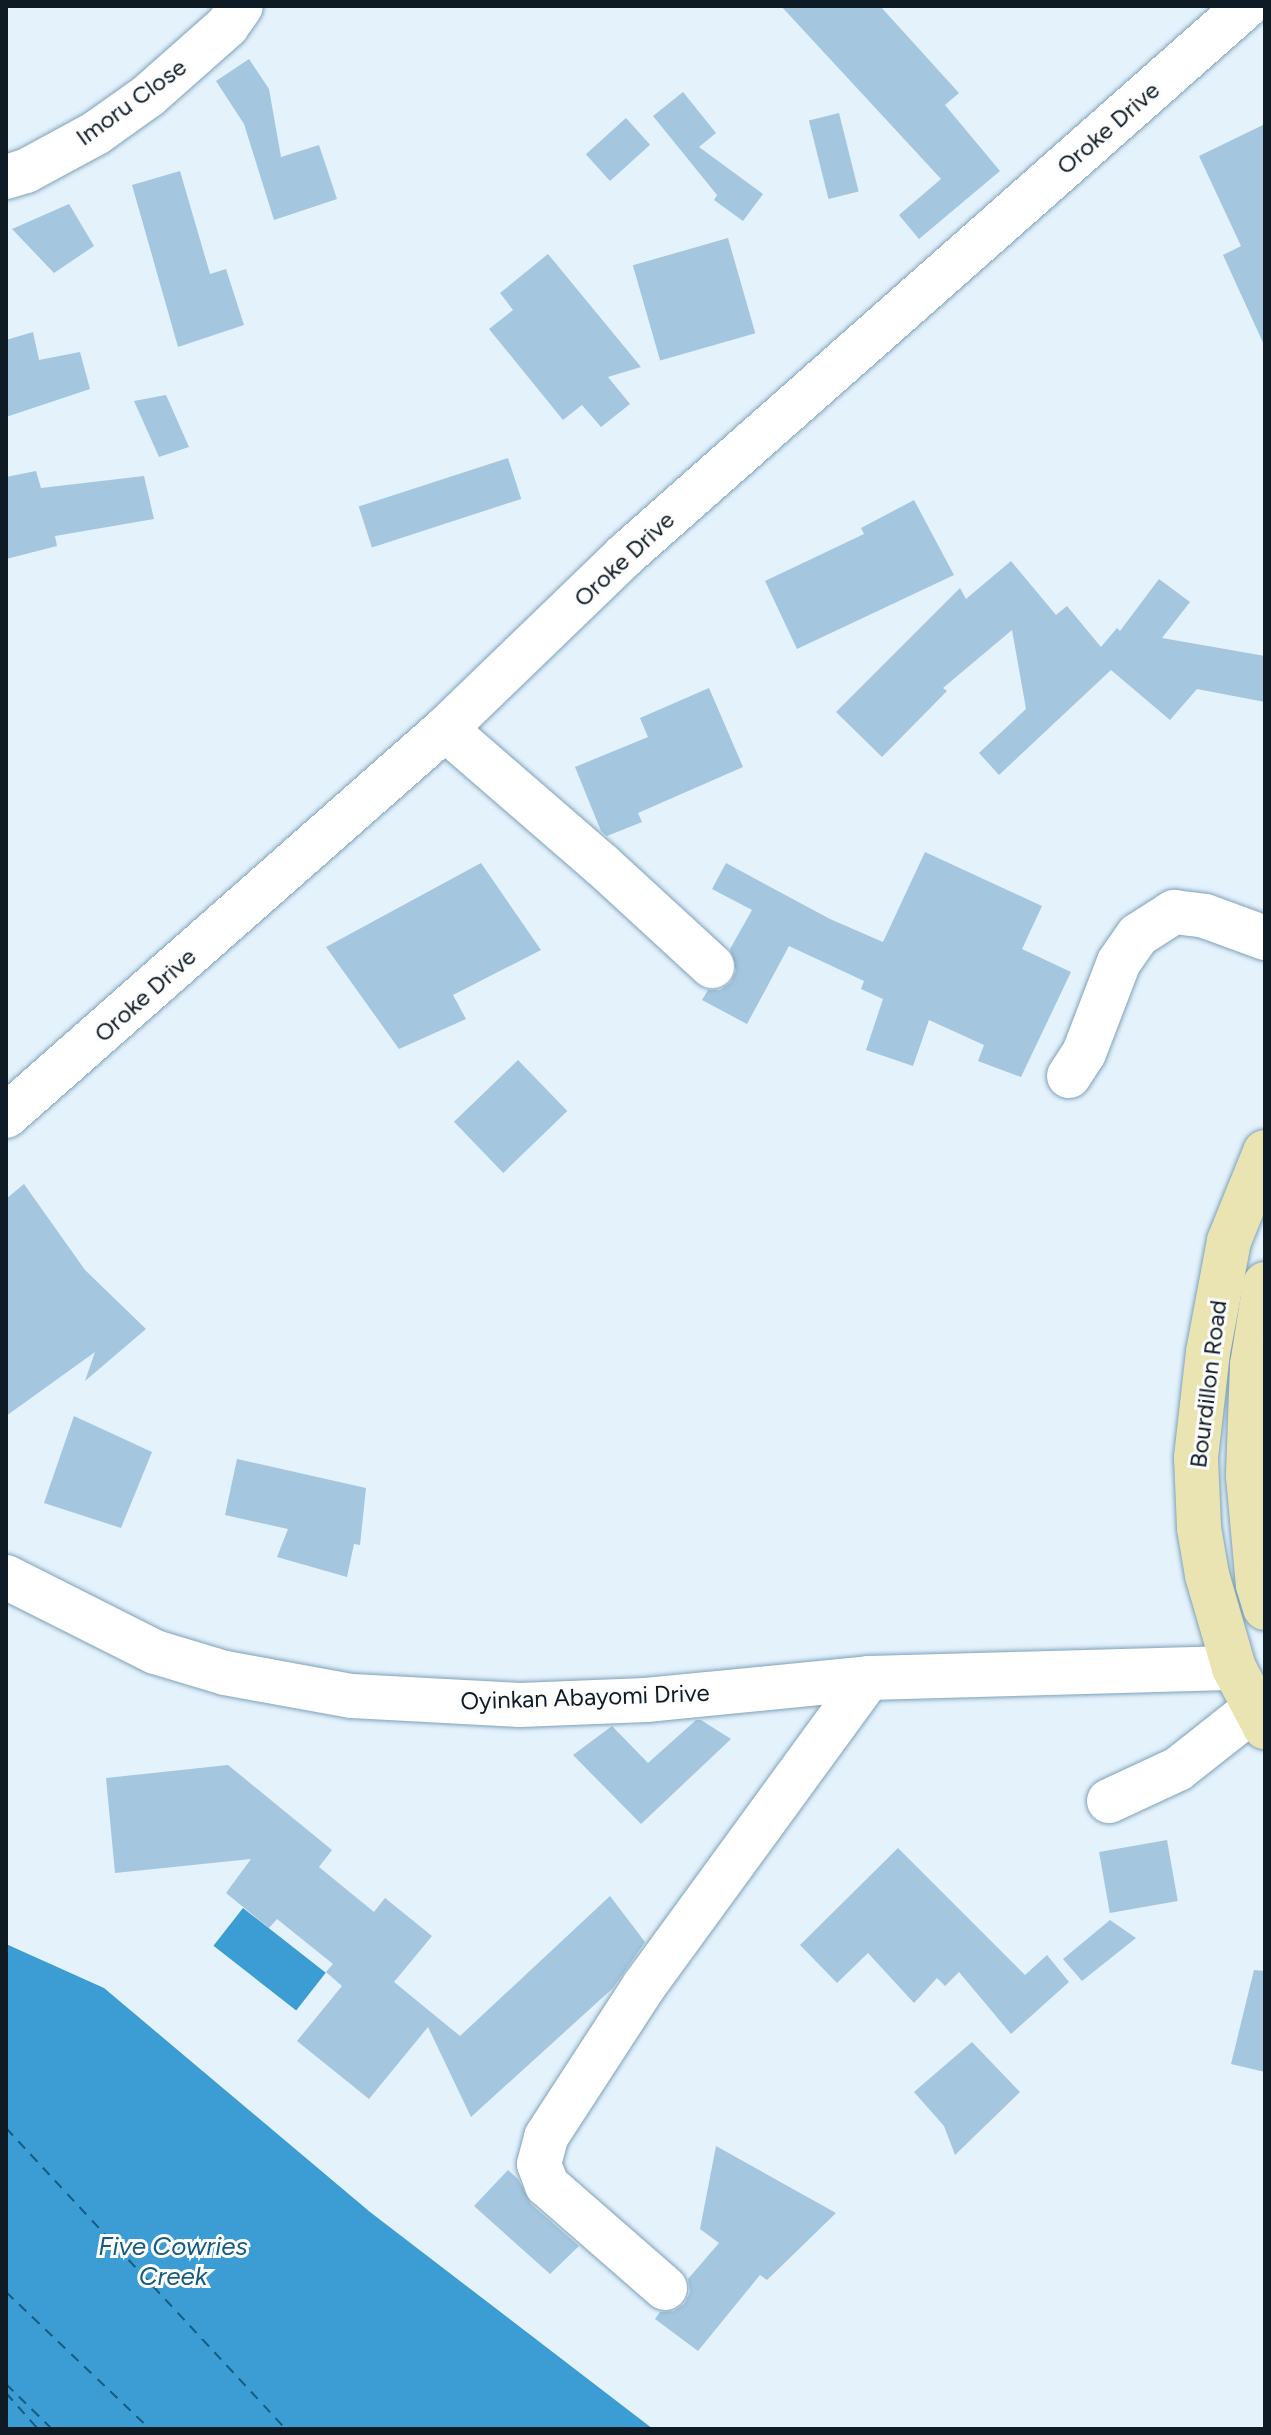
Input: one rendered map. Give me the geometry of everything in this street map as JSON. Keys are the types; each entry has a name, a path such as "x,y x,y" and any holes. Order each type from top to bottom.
{"main road":[{"name":"Bourdillon Road","path":"1260,1718 1234,1668 1207,1575 1199,1528 1196,1458 1208,1352 1229,1241 1265,1152"},
{"name":"Bourdillon Road","path":"1265,1284 1252,1365 1248,1476 1258,1585 1265,1608"}],"street":[{"name":"Imoru Close","path":"6,177 26,171 96,133 148,96 227,26 241,6"},
{"name":"Oroke Drive","path":"6,1116 445,729 624,556 1246,6"},
{"path":"445,729 601,864 712,966"},
{"path":"1069,1076 1084,1053 1119,962 1138,935 1174,912 1205,916 1265,938"},
{"name":"Oyinkan Abayomi Drive","path":"6,1577 155,1652 225,1673 352,1696 520,1705 630,1701 869,1678 1234,1668"},
{"path":"665,2288 547,2185 539,2164 546,2137 644,1986 869,1678"},
{"path":"1109,1801 1178,1769 1260,1718"}],"water":[{"path":"243,1908 326,1973 296,2010 213,1946"},
{"name":"Five Cowries Creek","path":"6,1944 104,1988 370,2212 653,2429 6,2429"}],"building":[{"path":"781,6 880,6 959,93 945,105 1000,171 919,239 899,215 941,179"},
{"path":"249,59 269,89 281,157 319,145 337,199 274,220 244,124 216,81"},
{"path":"683,92 716,133 699,147 763,194 743,221 714,200 717,195 653,116"},
{"path":"839,113 859,192 829,199 809,120"},
{"path":"626,118 650,145 610,181 586,154"},
{"path":"1265,124 1265,347 1223,255 1241,246 1199,156"},
{"path":"180,171 210,274 226,269 244,325 178,347 132,185"},
{"path":"69,204 94,246 54,273 12,229"},
{"path":"728,238 755,333 660,360 633,265"},
{"path":"548,254 641,367 608,377 630,404 601,427 582,405 563,420 489,329 513,310 500,293"},
{"path":"33,332 39,360 80,352 90,389 6,417 6,340"},
{"path":"166,395 189,447 159,457 134,401"},
{"path":"508,458 521,499 372,547 359,507"},
{"path":"36,471 41,488 144,476 154,519 55,536 57,546 6,559 6,477"},
{"path":"914,500 954,575 797,649 765,581 864,534 861,528"},
{"path":"1011,561 1056,615 1067,606 1101,647 1117,628 1120,631 1159,579 1190,602 1162,638 1265,656 1265,702 1197,689 1170,720 1111,670 999,775 979,753 1026,709 1012,630 943,688 947,691 882,757 836,712 960,588 966,599"},
{"path":"709,688 743,767 638,813 642,822 607,836 601,831 575,767 648,737 640,718"},
{"path":"925,852 1042,906 1022,949 1071,972 1021,1077 978,1061 984,1045 929,1020 913,1066 866,1050 883,999 861,989 864,981 789,946 747,1024 702,1000 708,990 720,990 731,982 736,971 730,949 752,910 712,889 726,863 830,919 883,942"},
{"path":"481,863 541,950 453,995 466,1019 399,1049 326,947"},
{"path":"518,1060 567,1111 503,1173 454,1122"},
{"path":"24,1184 85,1270 146,1329 85,1381 95,1352 6,1416 6,1199"},
{"path":"74,1416 152,1452 121,1528 44,1503"},
{"path":"237,1459 366,1488 360,1545 354,1544 347,1577 277,1557 288,1529 225,1515"},
{"path":"696,1720 731,1739 641,1824 573,1755 612,1726 648,1763"},
{"path":"228,1765 332,1850 319,1867 374,1912 385,1898 432,1936 394,1982 460,2036 610,1896 645,1942 613,1988 471,2117 428,2027 369,2099 297,2041 342,1986 326,1972 333,1964 277,1919 269,1928 226,1893 251,1859 115,1873 106,1778"},
{"path":"1167,1840 1178,1901 1110,1913 1099,1852"},
{"path":"898,1848 1025,1975 1047,1955 1069,1982 1011,2034 959,1972 945,1986 937,1978 914,2003 868,1953 837,1983 800,1945"},
{"path":"1110,1920 1136,1938 1082,1981 1063,1959"},
{"path":"1254,1970 1265,1971 1265,2072 1231,2064"},
{"path":"972,2042 1020,2092 955,2155 944,2126 914,2092"},
{"path":"716,2146 836,2213 767,2280 760,2275 698,2351 655,2319 660,2312 674,2311 684,2304 690,2292 688,2279 719,2243 700,2229"},
{"path":"508,2170 518,2179 531,2204 579,2246 550,2274 474,2206"}],"ferry route":[{"path":"6,2128 286,2429"},
{"path":"6,2292 150,2429"},
{"path":"6,2384 52,2429"},
{"path":"6,2393 38,2429"}]}
